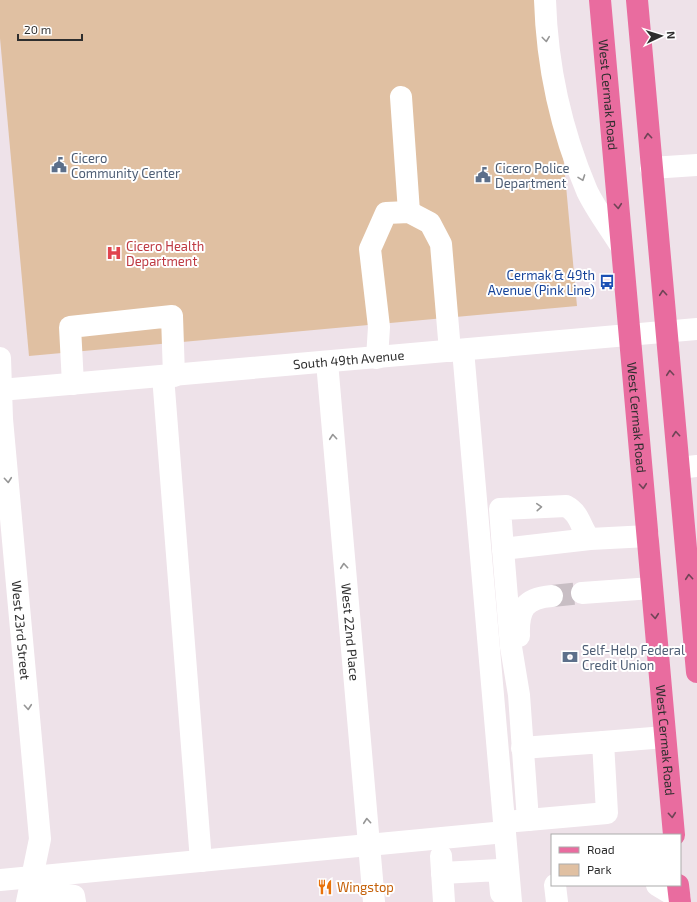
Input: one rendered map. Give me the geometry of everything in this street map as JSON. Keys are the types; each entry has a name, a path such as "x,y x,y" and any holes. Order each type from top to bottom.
{"main road":[{"name":"West Cermak Road","path":"600,0 674,834"},
{"path":"637,0 666,332 688,467 697,672"}],"street":[{"path":"545,0 546,38 560,118 588,193 621,246"},
{"path":"401,97 409,212"},
{"path":"651,168 697,165"},
{"path":"377,358 378,327 370,249 386,213 409,212 430,223 441,244 456,351 511,902"},
{"path":"73,384 70,327 172,316 169,376 201,861"},
{"name":"South 49th Avenue","path":"1,390 697,330"},
{"name":"West 23rd Street","path":"0,358 2,419 40,839 30,889"},
{"name":"West 22nd Place","path":"327,362 374,902"},
{"path":"519,695 511,647 500,510 566,506 573,510 577,515 590,539"},
{"path":"503,549 590,539 648,536"},
{"path":"582,593 652,588"},
{"path":"528,820 519,695 518,622 521,611 530,601 541,596 552,596"},
{"path":"522,748 665,737"},
{"path":"30,889 201,861 369,845 504,827 528,820 607,813 603,742"},
{"path":"444,902 441,864 500,870 502,902"},
{"path":"0,880 30,889 74,896 75,902"},
{"path":"555,886 557,902"},
{"path":"659,886 679,895"}],"green space":[{"path":"0,0 549,0 577,306 29,356 0,38"}],"tunnel":[{"path":"552,596 582,593"}],"place":[{"name":"Cicero Community Center","path":"59,165"},
{"name":"Cicero Police Department","path":"483,175"},
{"name":"Cicero Health Department","path":"114,253"},
{"name":"Cermak & 49th Avenue (Pink Line)","path":"607,282"},
{"name":"Self-Help Federal Credit Union","path":"570,657"},
{"name":"Wingstop","path":"325,887"}]}
